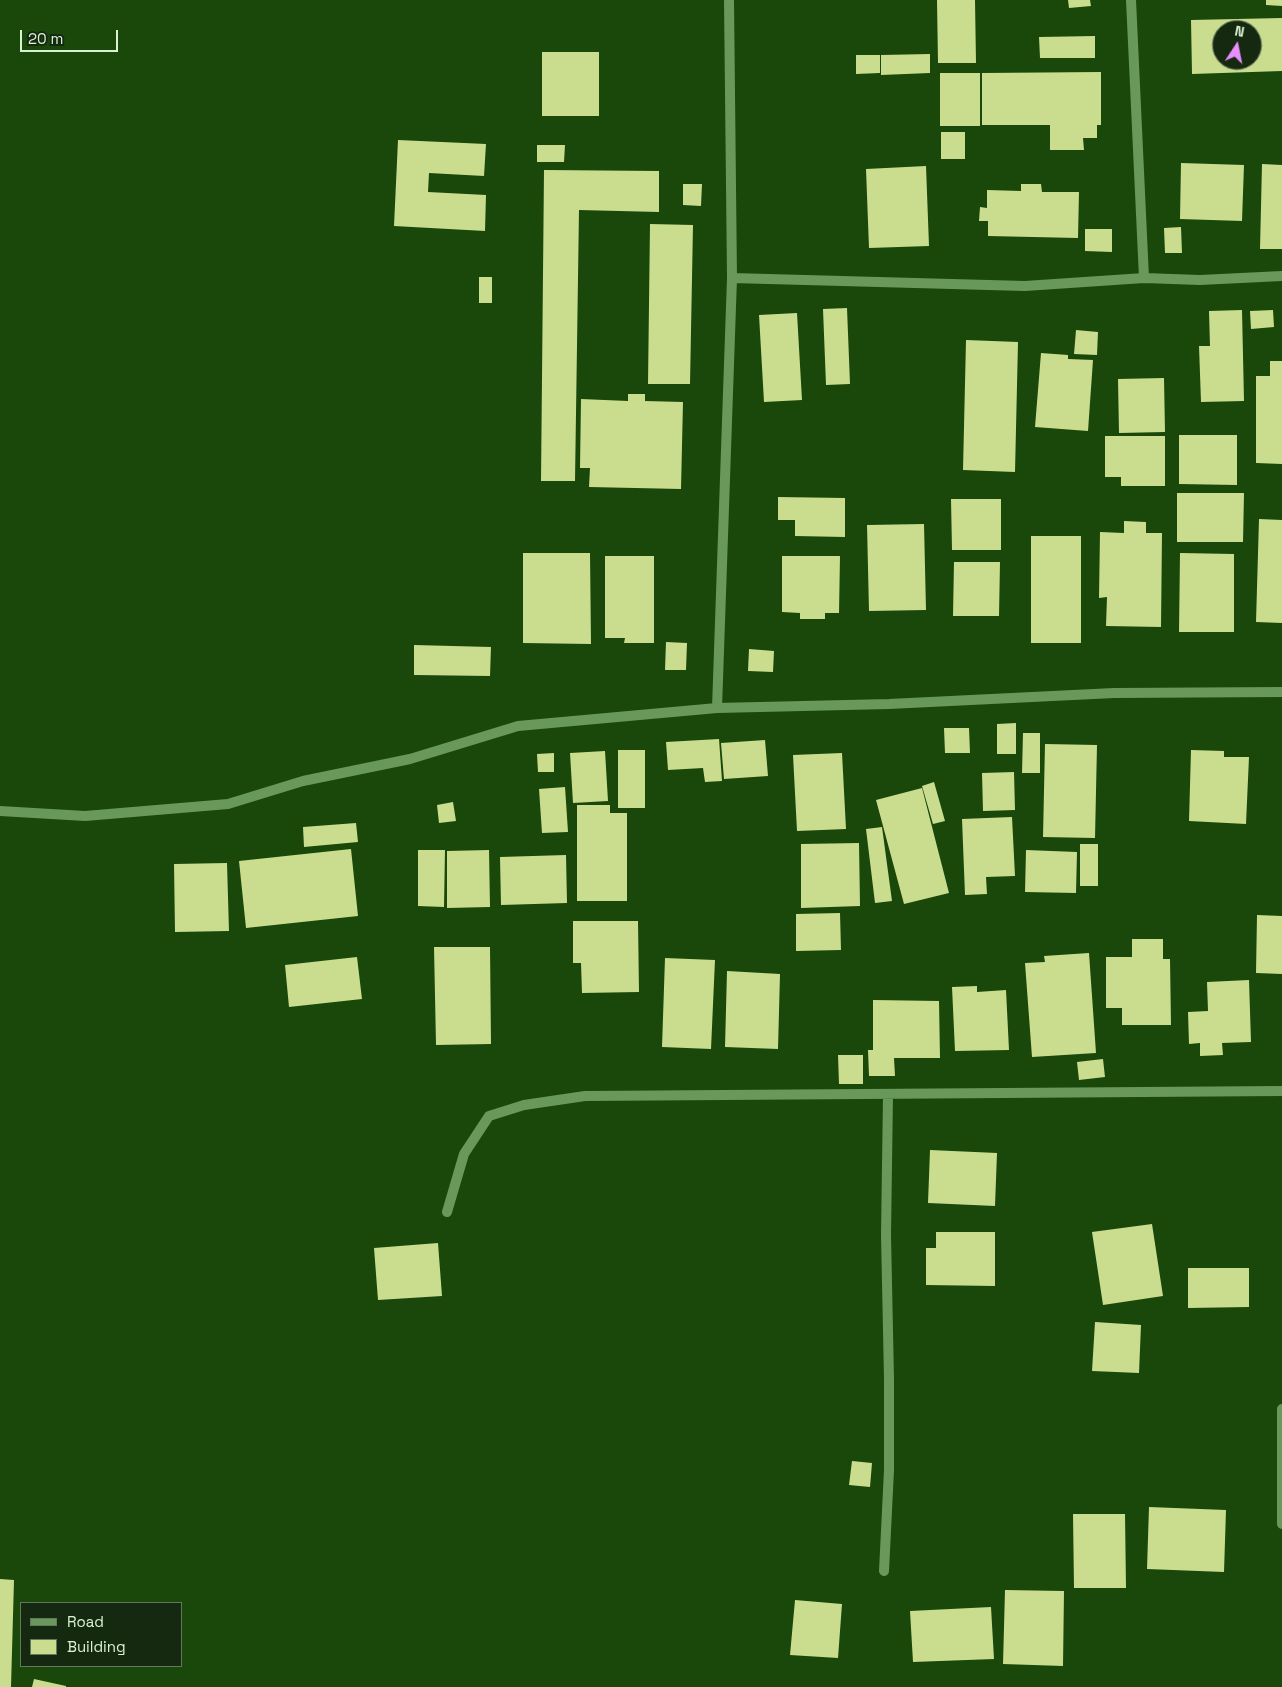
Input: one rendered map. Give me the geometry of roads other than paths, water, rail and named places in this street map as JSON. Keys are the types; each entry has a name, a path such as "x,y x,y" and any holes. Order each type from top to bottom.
{"street":[{"path":"717,708 732,278 729,0"},
{"path":"1131,0 1144,278"},
{"path":"732,278 1025,286 1144,278 1200,280 1282,276"},
{"path":"0,811 85,816 228,804 303,781 410,759 518,726 717,708 889,704 1114,693 1282,692"},
{"path":"447,1212 464,1154 489,1116 524,1105 584,1096 1282,1091"},
{"path":"884,1571 889,1470 890,1379 886,1235 888,1094"},
{"path":"1282,1409 1282,1524"}]}
